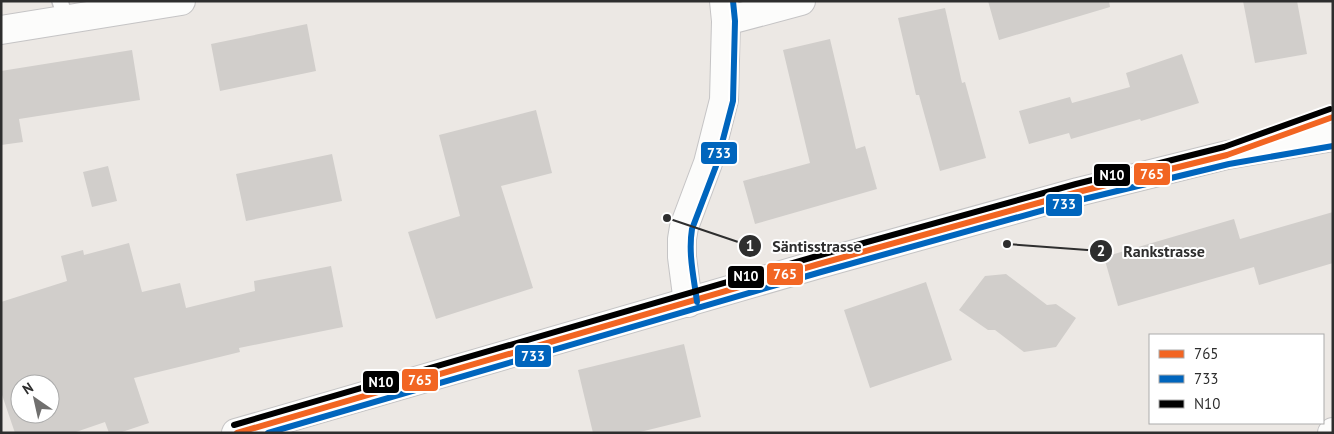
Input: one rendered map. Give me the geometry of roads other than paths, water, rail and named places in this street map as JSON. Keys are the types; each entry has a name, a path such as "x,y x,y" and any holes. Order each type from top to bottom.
{"main road":[{"path":"1,30 63,10 181,1"},
{"path":"688,303 682,257 682,239 684,227 708,163 724,100 725,11 801,1"},
{"path":"1227,155 1333,117"},
{"path":"236,433 1078,192 1227,155 1333,137"}],"place":[{"name":"Säntisstrasse","path":"667,218"},
{"name":"Rankstrasse","path":"1007,244"}]}
